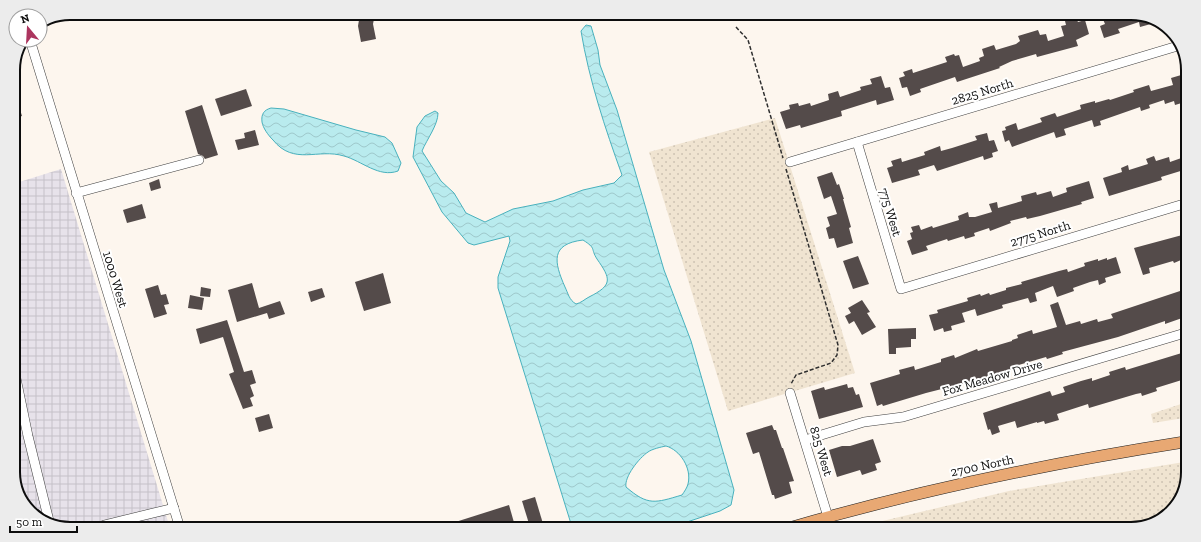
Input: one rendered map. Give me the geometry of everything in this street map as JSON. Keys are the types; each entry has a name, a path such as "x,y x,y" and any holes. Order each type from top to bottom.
{"main road":[{"name":"2700 North","path":"810,522 1007,473 1181,443"}],"street":[{"name":"2825 North","path":"790,162 1175,47"},
{"name":"1000 West","path":"32,48 178,522"},
{"name":"775 West","path":"857,142 901,289"},
{"path":"76,193 177,168 200,160"},
{"name":"2775 North","path":"901,289 1181,204"},
{"name":"Fox Meadow Drive","path":"805,440 864,422 903,417 1181,334"},
{"name":"825 West","path":"790,393 828,517"},
{"path":"20,398 48,516"},
{"path":"116,522 174,508"}],"path":[{"path":"736,27 748,40 838,345 837,355 831,363 796,375 790,385 790,393"}],"shaded area":[{"path":"775,118 855,373 728,411 649,152"},
{"path":"61,169 168,522 60,521 40,512 32,505 25,494 20,475 20,182"},
{"path":"1181,404 1181,418 1153,423 1151,414"},
{"path":"1181,462 1180,482 1171,502 1159,514 1137,522 878,522 1009,491"}],"water":[{"path":"586,25 591,26 598,50 600,65 617,110 664,270 691,341 734,490 731,505 720,511 687,522 570,522 498,288 498,277 510,241 509,236 474,245 468,243 442,212 413,157 417,127 425,116 435,111 438,113 438,118 422,151 441,181 454,193 466,213 485,222 513,209 553,201 583,190 614,183 622,175 598,104 581,31","holes":["583,240 592,247 605,272 607,281 606,285 597,293 576,304 570,298 561,278 557,262 558,256 560,250 572,242","666,446 671,448 684,460 688,472 688,484 682,495 665,500 652,501 640,497 626,487 627,478 630,473 640,459 648,452"]},
{"path":"271,108 284,109 385,137 392,143 401,163 398,171 391,173 377,171 351,158 334,154 307,155 289,152 281,148 263,127 263,115 266,110"}],"building":[{"path":"359,20 374,20 373,24 376,39 361,42 358,26"},
{"path":"1077,20 1078,22 1085,20 1089,34 1076,40 1078,46 1037,57 1036,54 1012,61 999,67 1000,68 957,82 955,77 920,89 921,92 910,96 907,87 902,88 899,78 905,76 903,72 912,69 913,73 947,62 945,57 954,54 955,56 959,55 963,67 980,61 979,58 984,56 982,49 994,45 996,50 1016,44 1020,41 1018,36 1038,30 1040,35 1046,34 1048,41 1064,36 1061,26 1066,25 1065,21"},
{"path":"1103,20 1131,20 1150,24 1140,27 1139,22 1118,29 1120,33 1104,38 1100,26 1105,24"},
{"path":"1181,75 1181,103 1175,105 1174,101 1165,104 1164,100 1149,105 1150,108 1141,111 1140,107 1100,121 1101,125 1094,127 1092,120 1064,129 1066,135 1056,138 1054,132 1012,147 1009,140 1005,142 1002,131 1006,130 1005,127 1016,123 1018,130 1042,122 1040,118 1055,113 1057,117 1081,109 1080,105 1095,101 1095,103 1110,100 1149,85 1151,91 1173,85 1171,78"},
{"path":"881,76 885,88 890,87 894,100 877,105 876,100 841,111 842,116 801,128 800,125 786,129 780,112 790,109 789,105 798,103 799,106 810,103 811,106 829,100 828,94 838,91 840,97 861,90 860,87 872,84 870,79"},
{"path":"246,89 252,106 221,116 215,99"},
{"path":"202,105 218,155 205,159 203,156 198,154 185,111"},
{"path":"255,130 259,145 238,150 235,140 245,138 244,133"},
{"path":"987,133 989,141 994,140 998,151 992,153 993,157 984,160 983,156 937,171 934,165 918,170 920,175 892,183 887,168 893,166 891,161 901,158 902,162 925,155 924,152 940,146 941,151 952,148 977,140 975,136"},
{"path":"1154,156 1156,161 1169,157 1170,162 1181,158 1181,171 1161,177 1162,180 1109,196 1103,178 1122,172 1121,168 1128,165 1129,170 1148,164 1146,159"},
{"path":"832,172 837,185 839,184 844,199 851,227 849,228 853,243 837,248 834,238 829,239 826,228 830,226 827,217 837,214 831,196 824,199 817,177"},
{"path":"159,179 161,188 151,191 149,183"},
{"path":"1089,181 1094,198 1081,202 1082,204 1040,216 1027,219 1026,217 1010,221 1011,223 990,231 989,228 974,233 975,236 965,239 964,236 948,241 947,239 926,246 928,250 912,255 907,241 912,239 910,233 913,232 911,227 919,225 921,230 932,226 933,228 959,220 958,216 968,212 969,217 975,217 992,212 989,204 997,202 998,208 1022,201 1021,196 1036,192 1037,195 1051,191 1053,197 1067,192 1066,188"},
{"path":"142,204 146,218 127,223 123,210"},
{"path":"1181,235 1181,260 1174,263 1173,261 1149,268 1150,273 1143,275 1134,248"},
{"path":"858,256 869,284 853,289 843,261"},
{"path":"1116,257 1121,273 1105,278 1106,282 1099,285 1098,280 1090,282 1073,288 1074,291 1057,297 1053,286 1035,293 1037,301 1030,303 1028,298 1002,305 1003,308 977,316 975,309 962,313 965,322 951,326 952,330 944,332 943,328 934,331 929,315 938,313 937,310 968,301 967,298 980,294 981,296 989,293 990,295 1006,290 1006,288 1022,284 1021,282 1067,269 1068,272 1085,266 1084,263 1098,259 1098,261"},
{"path":"383,273 391,303 364,311 355,282"},
{"path":"252,283 259,308 280,301 285,314 269,319 267,313 237,322 228,290"},
{"path":"158,285 161,295 166,294 169,304 164,305 167,314 154,318 145,289"},
{"path":"201,287 211,289 210,297 200,296"},
{"path":"322,288 325,297 311,302 308,292"},
{"path":"1181,291 1181,318 1165,324 1165,321 1118,337 1062,352 1063,354 1047,359 1046,357 1015,366 1016,368 981,379 883,406 882,404 877,406 870,383 900,374 899,370 914,366 915,370 941,362 941,359 954,355 955,358 977,349 978,351 1012,341 1018,338 1017,335 1032,330 1033,334 1057,327 1050,305 1058,302 1066,325 1080,321 1081,324 1097,319 1098,322 1113,318 1111,314"},
{"path":"190,295 204,298 202,310 188,308"},
{"path":"862,300 870,312 867,313 876,327 862,335 854,321 849,324 845,316 851,313 848,308"},
{"path":"227,320 244,372 252,370 256,383 250,385 254,396 250,398 253,406 243,409 229,374 234,372 223,337 200,344 196,329"},
{"path":"916,328 916,339 911,339 911,347 896,348 896,354 889,354 888,329"},
{"path":"1181,353 1181,380 1156,388 1157,391 1142,396 1141,393 1136,394 1089,408 1088,404 1057,414 1059,420 1045,424 1044,421 1037,422 1017,428 1015,421 998,426 1000,432 992,435 990,429 988,430 983,413 1050,391 1052,396 1065,392 1063,387 1092,378 1092,381 1110,375 1109,372 1125,367 1126,370"},
{"path":"847,384 848,388 853,387 856,395 859,394 863,407 819,419 811,391 824,387 825,390"},
{"path":"269,414 273,428 259,432 255,418"},
{"path":"772,425 774,430 776,430 794,481 789,482 792,493 775,499 774,495 772,495 759,452 753,454 746,433"},
{"path":"873,439 881,462 875,464 877,470 862,475 860,470 837,477 829,450 842,446 850,446"},
{"path":"535,497 542,522 528,522 522,501"},
{"path":"509,505 514,522 455,522"}]}
